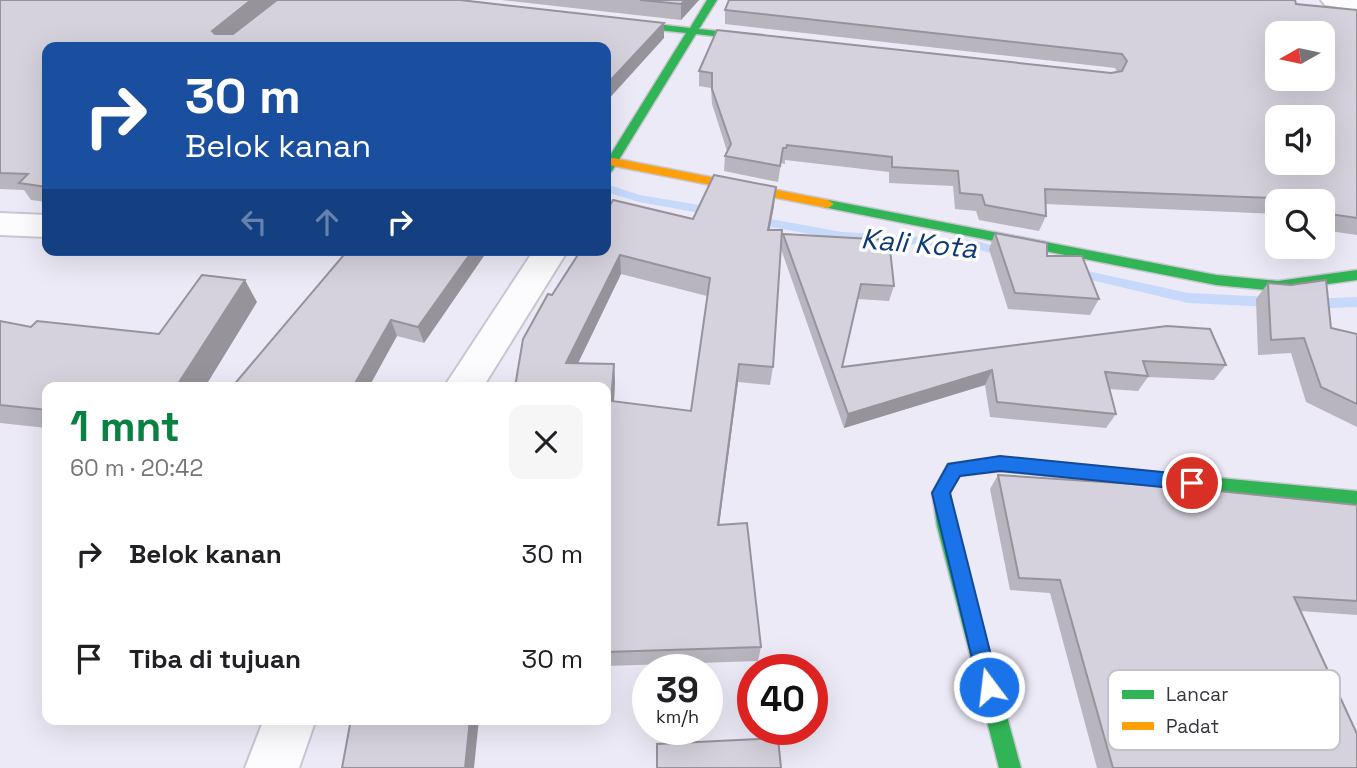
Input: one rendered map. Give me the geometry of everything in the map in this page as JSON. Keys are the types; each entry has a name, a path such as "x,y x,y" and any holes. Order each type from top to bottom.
{"street":[{"path":"611,163 712,0"},
{"path":"1333,0 1357,3"},
{"path":"599,21 775,41"},
{"path":"611,166 1216,280 1278,286 1357,275"},
{"path":"0,224 42,226"},
{"path":"466,382 547,256"},
{"path":"1010,768 946,526 941,493 954,469 1000,464 1357,499"},
{"path":"272,768 288,725"}],"building":[{"path":"0,0 251,0 212,31 215,34 233,34 277,0 460,0 664,23 611,80 611,42 42,42 42,186 19,183 28,174 0,173"},
{"path":"640,0 685,0 681,4"},
{"path":"729,0 1295,0 1296,4 1357,10 1357,218 1335,215 1335,189 1265,189 1265,198 1045,189 1046,216 985,205 982,195 960,193 958,171 892,167 892,157 787,145 783,148 780,166 725,156 731,144 712,89 712,73 699,71 717,30 1111,73 1122,71 1127,61 1122,54 725,10"},
{"path":"714,175 776,187 768,230 782,230 773,367 739,364 718,525 747,523 761,647 611,652 611,401 611,382 516,382 523,339 548,294 552,295 577,256 611,256 613,200 693,219","holes":["620,255 710,278 691,411 611,401 614,364 566,363"]},
{"path":"995,233 1047,243 1047,256 1082,256 1099,299 1015,293"},
{"path":"783,234 889,240 894,286 861,284 842,367 1167,326 1210,329 1226,365 1143,361 1148,376 1105,372 1116,414 997,402 992,370 848,414"},
{"path":"343,256 469,256 418,327 391,320 356,382 236,382"},
{"path":"202,275 245,280 179,382 42,382 42,409 0,405 0,321 31,327 37,321 159,334"},
{"path":"1326,280 1331,328 1357,334 1357,404 1321,387 1304,338 1271,340 1268,283 1291,285"},
{"path":"998,475 1179,487 1357,505 1357,601 1294,597 1328,670 1108,670 1108,750 1340,750 1340,697 1357,734 1357,768 1113,768 1060,580 1019,578"},
{"path":"350,725 469,725 465,768 342,768"},
{"path":"737,740 737,745 779,745 781,768 657,768 657,745 723,745 723,741"}],"waterway":[{"name":"Kali Kota","path":"611,190 639,198 717,212"},
{"name":"Kali Kota","path":"754,220 842,236 973,244 1007,254"},
{"name":"Kali Kota","path":"1074,272 1188,298 1274,302"},
{"name":"Kali Kota","path":"1312,304 1357,302"}],"traffic: fast":[{"path":"611,163 712,0"},
{"path":"613,22 765,39"},
{"path":"828,204 1216,280 1278,286 1357,275"},
{"path":"1010,768 946,526 941,493 954,469 1000,464 1357,499"}],"traffic: slow":[{"path":"613,162 828,204"}],"route":[{"path":"989,687 943,509 941,493 954,469 1000,464 1192,483"}]}
